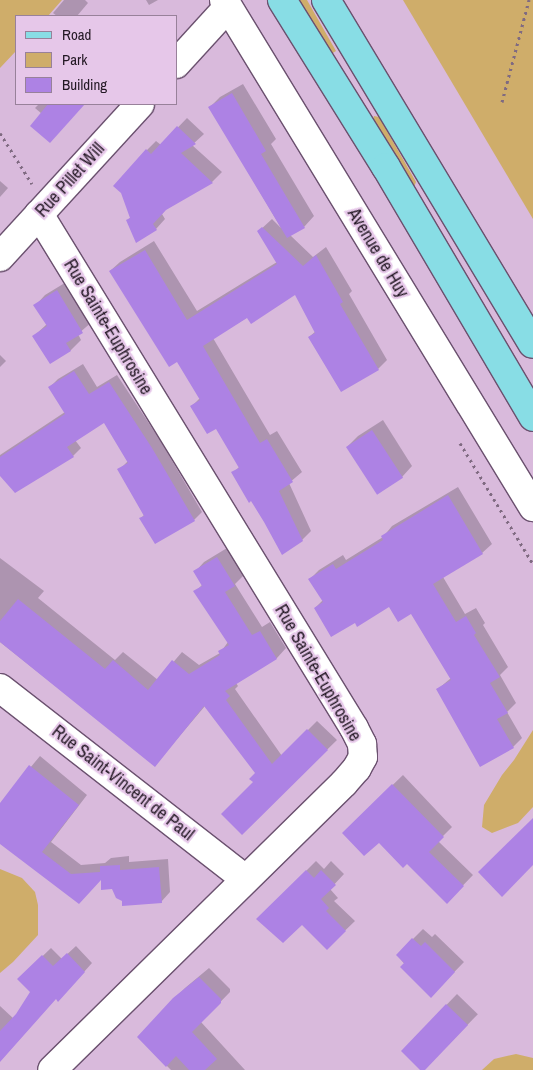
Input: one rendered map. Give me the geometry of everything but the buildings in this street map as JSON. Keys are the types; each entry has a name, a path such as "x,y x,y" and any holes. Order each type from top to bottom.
{"main road":[{"path":"282,0 386,167 533,417"},
{"path":"326,0 533,344"}],"street":[{"path":"178,62 226,4"},
{"name":"Avenue de Huy","path":"226,4 533,507"},
{"name":"Rue Pillet Will","path":"0,257 139,105"},
{"name":"Rue Sainte-Euphrosine","path":"43,210 362,744 363,758 344,783 52,1070"},
{"name":"Rue Saint-Vincent de Paul","path":"0,688 245,879"}],"path":[{"path":"502,102 529,0"},
{"path":"0,134 43,210"}],"green space":[{"path":"0,0 62,0 49,15 15,15 15,52 0,68"},
{"path":"297,0 307,0 336,51 328,56"},
{"path":"403,0 533,0 533,219"},
{"path":"374,116 379,117 416,182 414,187 407,186 372,122"},
{"path":"533,730 533,807 518,823 492,833 482,827 484,805"},
{"path":"0,869 22,878 35,892 38,905 38,935 0,973"},
{"path":"516,1054 533,1058 533,1070 482,1070 494,1059"}]}
